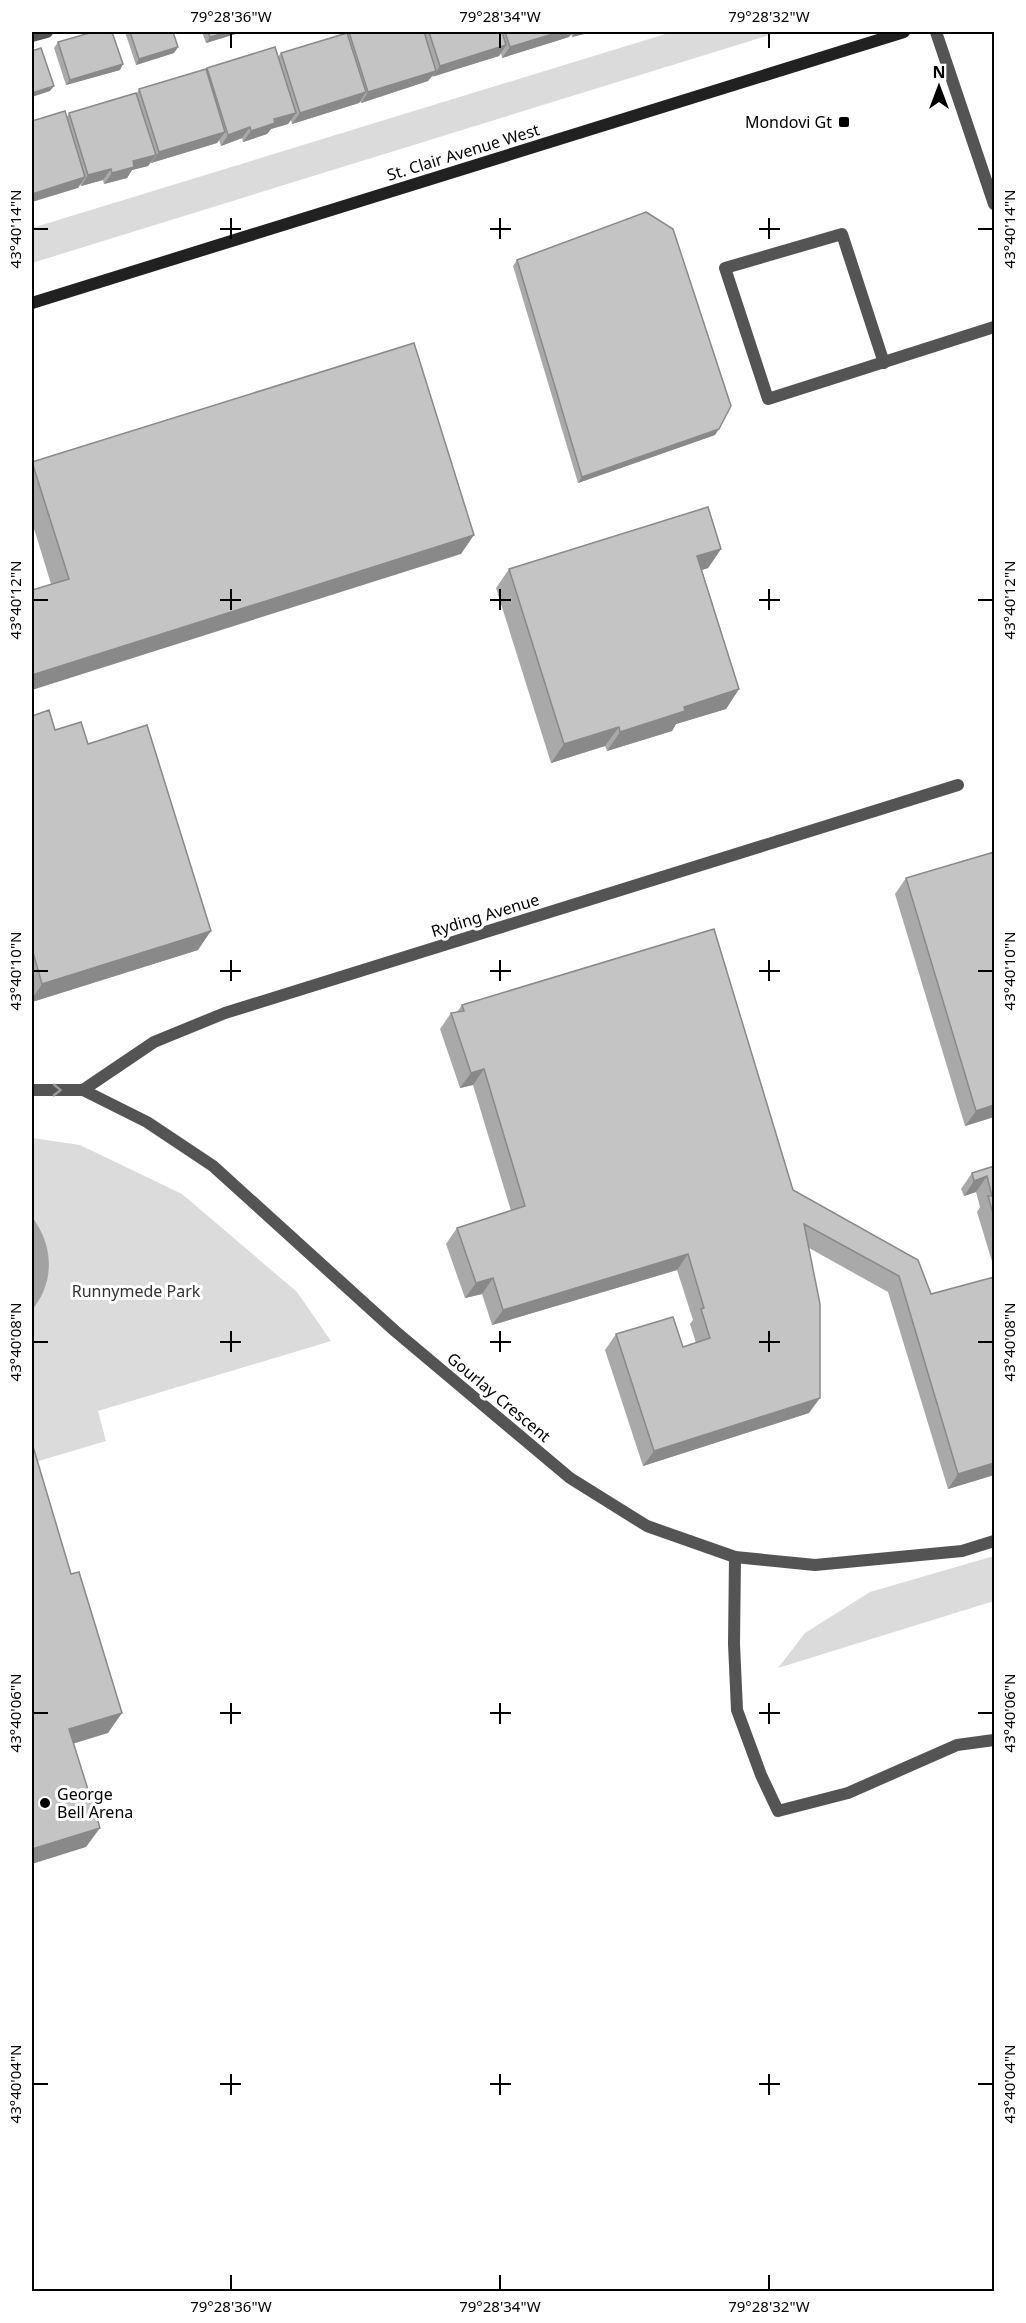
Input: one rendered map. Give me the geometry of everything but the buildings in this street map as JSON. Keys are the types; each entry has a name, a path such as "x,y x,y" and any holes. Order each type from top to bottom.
{"main road":[{"name":"St. Clair Avenue West","path":"32,303 904,32"}],"street":[{"path":"32,36 47,32"},
{"path":"936,32 990,180 994,204"},
{"path":"884,363 842,234 725,268 768,399 884,363 994,327"},
{"name":"Ryding Avenue","path":"83,1090 154,1042 225,1012 958,785"},
{"path":"32,1089 83,1090"},
{"name":"Gourlay Crescent","path":"83,1090 147,1122 213,1166 395,1330 570,1478 647,1526 735,1557 815,1565 962,1551 994,1541"},
{"path":"735,1557 734,1644 737,1710 761,1775 778,1811 848,1793 957,1745 994,1740"}],"green space":[{"path":"672,32 776,33 32,263 32,228"},
{"name":"Runnymede Park","path":"32,1138 80,1145 182,1194 297,1292 331,1341 98,1411 106,1441 32,1463"},
{"path":"994,1556 994,1601 778,1668 805,1633 870,1592"}],"shaded area":[{"path":"32,1217 45,1240 49,1264 45,1288 32,1310"}],"place":[{"name":"Mondovi Gt","path":"844,122"},
{"name":"George Bell Arena","path":"45,1803"}]}
